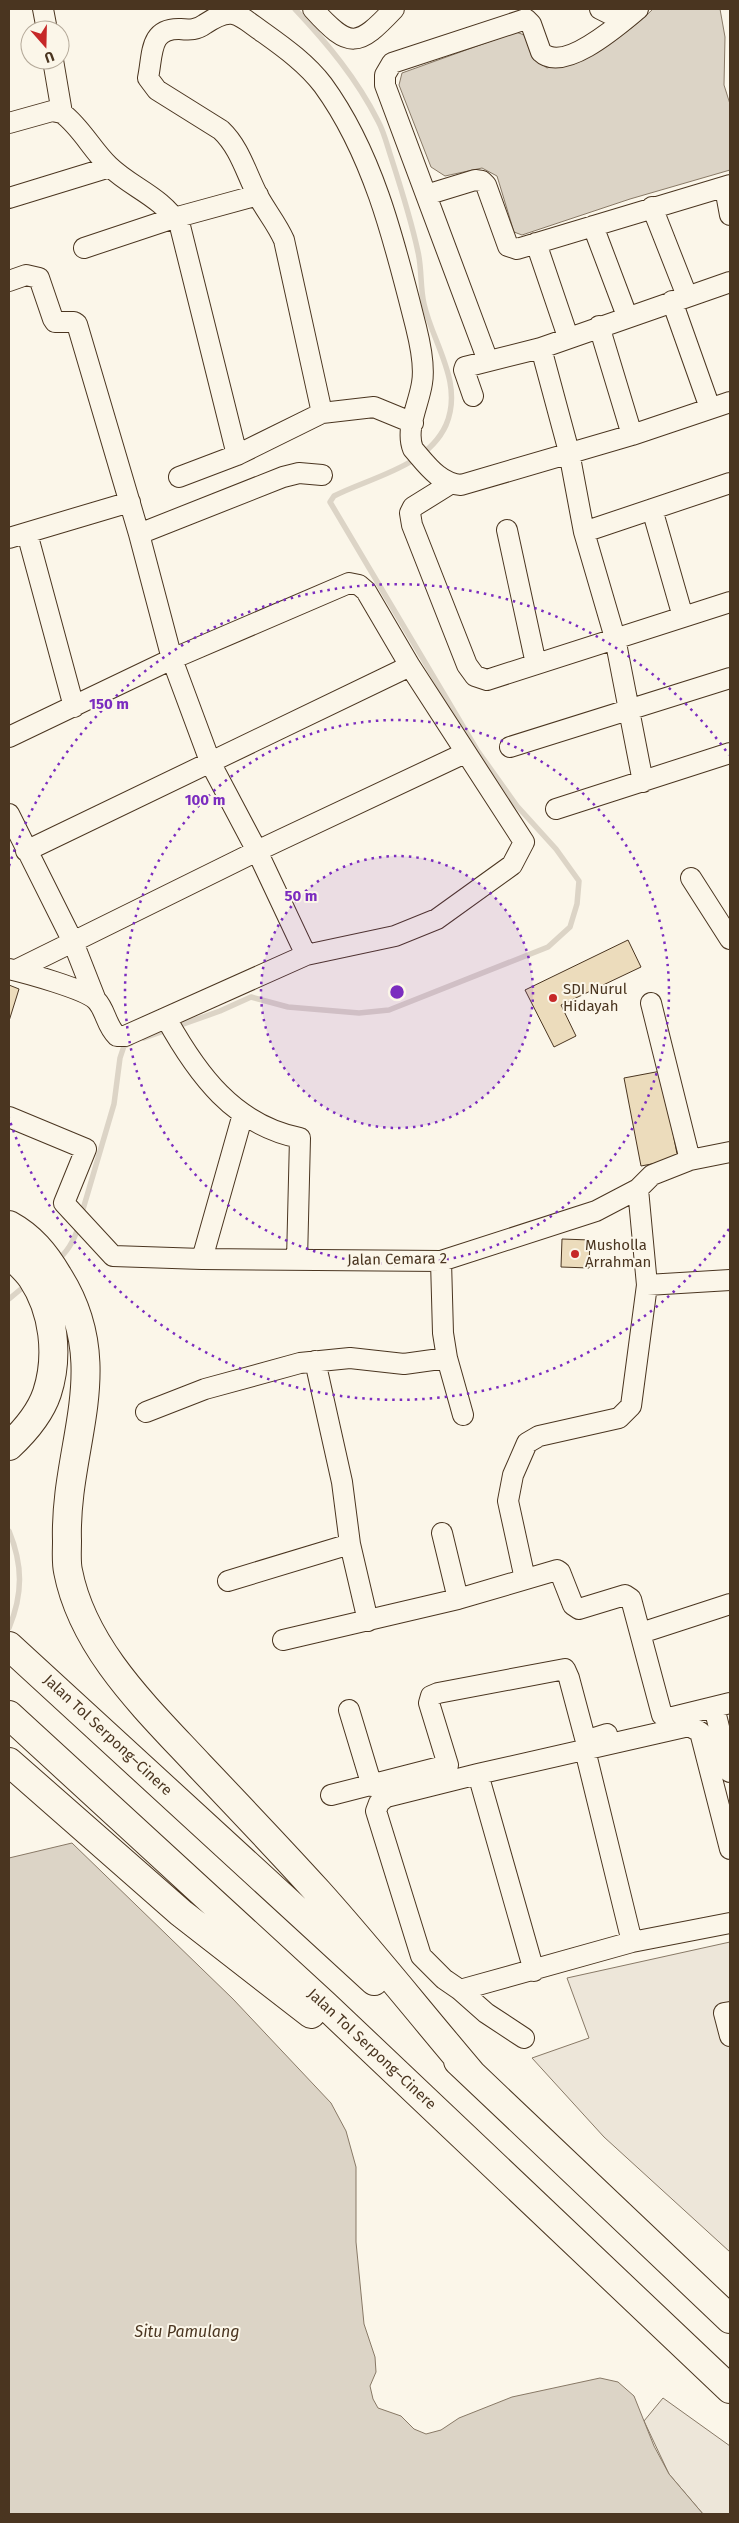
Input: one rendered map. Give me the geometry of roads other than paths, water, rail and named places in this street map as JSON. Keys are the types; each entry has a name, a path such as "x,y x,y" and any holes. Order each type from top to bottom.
{"highway":[{"path":"9,1225 24,1234 47,1257 71,1295 87,1350 85,1406 73,1464 66,1516 68,1571 87,1628 122,1680 319,1893 471,2073"},
{"path":"9,1253 32,1279 48,1311 54,1352 46,1394 26,1430 9,1446"},
{"name":"Jalan Tol Serpong–Cinere","path":"17,1653 471,2073 730,2319"},
{"name":"Jalan Tol Serpong–Cinere","path":"9,1715 325,2005 730,2389"},
{"path":"9,1762 181,1913 444,2118"}],"street":[{"path":"313,9 334,32 356,38 371,33 394,9"},
{"path":"600,9 610,14 620,9"},
{"path":"488,361 384,85 385,75 392,63 526,19 531,24 541,52 545,56 554,58 583,49 600,40 638,9"},
{"path":"322,413 284,240 258,195 229,138 221,130 157,90 150,83 148,78 156,38 161,32 169,29 199,28 221,14 236,14 292,53 322,84 348,124 369,169 396,251 417,332 423,382 411,434 419,456 440,478 450,484 461,485 632,434 730,402"},
{"path":"55,70 62,113 110,167 159,201 180,226 237,455"},
{"path":"9,123 52,111 62,113"},
{"path":"10,194 110,167"},
{"path":"426,195 475,180 482,181 486,185 508,246 517,249 652,207 727,187 730,215"},
{"path":"84,248 174,218 258,195"},
{"path":"652,207 710,408"},
{"path":"593,226 627,316"},
{"path":"536,243 568,337"},
{"path":"9,282 26,275 34,275 39,278 56,322 74,322 77,324 130,502 172,659 211,764 257,851 306,955"},
{"path":"473,396 464,370 469,366 541,348 627,316 730,282"},
{"path":"599,326 632,434"},
{"path":"541,348 569,452 584,532 615,638 643,782"},
{"path":"389,411 420,393"},
{"path":"179,477 237,455 322,413 374,407 389,411 413,423"},
{"path":"139,534 283,477 299,473 322,475"},
{"path":"450,484 413,507 410,513 412,525 466,665 475,676 488,680 730,602"},
{"path":"584,532 652,509 729,490"},
{"path":"74,707 18,536 130,502"},
{"path":"652,509 683,617"},
{"path":"507,530 536,664"},
{"path":"9,737 172,659 349,583 359,585 366,591 410,666 524,842 512,865 437,919 395,936 306,955 125,1036 117,1036 112,1032 94,998 73,942 26,852 9,814"},
{"path":"26,852 410,666"},
{"path":"510,747 730,678"},
{"path":"12,970 465,752"},
{"path":"556,809 730,753"},
{"path":"691,878 730,939"},
{"path":"12,970 87,994 94,998"},
{"path":"651,1002 690,1160"},
{"path":"166,1018 180,1041 225,1101 243,1114 285,1135 300,1138 297,1260"},
{"path":"202,1259 243,1114"},
{"name":"Jalan Cemara 2","path":"10,1120 86,1149 75,1215 113,1256 202,1259 441,1261 596,1211 638,1189 652,1174 690,1160 730,1152"},
{"path":"525,1578 508,1501 513,1475 527,1444 532,1440 619,1418 632,1406 648,1285 638,1189"},
{"path":"441,1261 443,1333 447,1358 463,1415"},
{"path":"648,1285 730,1280"},
{"path":"146,1412 205,1389 315,1361 350,1358 404,1364 447,1358"},
{"path":"315,1361 342,1482 350,1544 368,1621"},
{"path":"442,1533 458,1599"},
{"path":"228,1581 350,1544"},
{"path":"283,1640 458,1599 553,1570 560,1572 573,1605 579,1609 628,1596 641,1633 659,1706 662,1715 667,1717"},
{"path":"641,1633 730,1604"},
{"path":"331,1795 448,1765 429,1703 431,1696 438,1693 565,1670 569,1678 582,1733 588,1740 667,1717 722,1705 730,1772"},
{"path":"349,1710 372,1786"},
{"path":"524,2038 486,2013 438,1974 421,1956 376,1811 379,1803 386,1798 478,1774 689,1726 695,1727 700,1732 730,1849"},
{"path":"585,1750 632,1942"},
{"path":"478,1774 534,1970"},
{"path":"460,1990 632,1942 730,1923"},
{"path":"730,2012 724,2013 730,2036"}],"water":[{"path":"653,9 720,9 725,37 724,85 730,104 730,170 630,199 522,235 514,232 497,176 482,168 445,176 431,167 399,85 402,73 516,32 527,36 537,61 547,68 604,45 629,30"},
{"name":"Situ Pamulang","path":"72,1843 233,1999 331,2103 346,2131 356,2167 356,2242 364,2324 375,2357 376,2372 370,2386 373,2399 378,2408 401,2416 414,2429 426,2434 441,2430 459,2418 512,2397 600,2378 618,2382 634,2396 654,2446 669,2474 703,2514 9,2514 9,1858"}],"waterway":[{"path":"144,1038 220,1011 251,997 288,1007 359,1013 389,1010 548,947 570,927 577,904 579,881 556,849 517,806 477,750 330,502 334,496 397,469 426,451 446,425 451,409 451,394 445,364 424,304 419,258 412,228 382,130 370,106 351,76 330,48 295,9"},
{"path":"81,1216 114,1104 120,1058 124,1046 131,1043"},
{"path":"56,1261 70,1245 79,1225"},
{"path":"9,1299 27,1284"},
{"path":"9,1531 17,1556 20,1580 17,1603 9,1628"}],"place":[{"name":"SDI Nurul Hidayah","path":"553,998"},
{"name":"Musholla Arrahman","path":"575,1254"}]}
